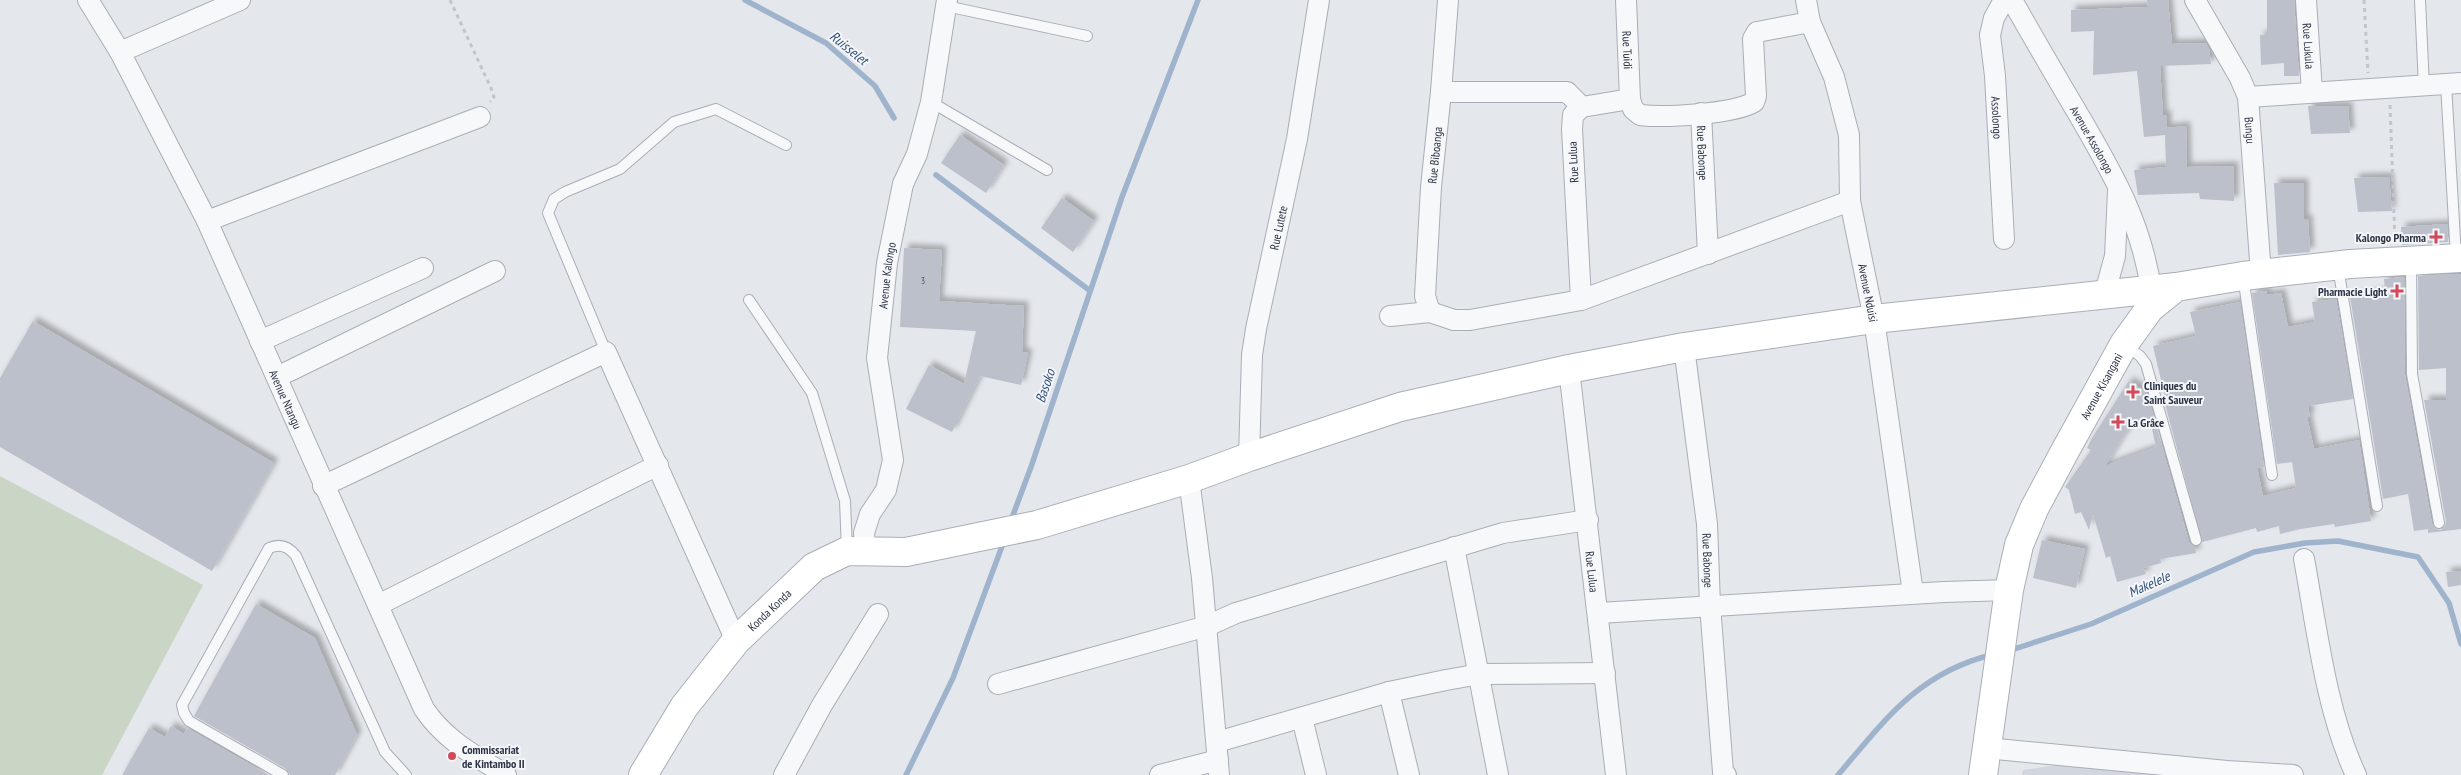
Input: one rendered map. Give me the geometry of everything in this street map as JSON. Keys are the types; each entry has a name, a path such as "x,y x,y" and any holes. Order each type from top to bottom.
{"street":[{"name":"Avenue Ntangu","path":"88,0 120,52 207,221 323,486 424,709 436,727 450,739 506,775"},
{"path":"120,52 240,0"},
{"name":"Rue Lutete","path":"1249,457 1252,356 1296,140 1319,0"},
{"name":"Rue Biboanga","path":"1430,312 1425,296 1448,0"},
{"name":"Rue Tuidi","path":"1626,0 1630,100"},
{"name":"Avenue Nduisi","path":"1806,0 1810,22 1834,77 1849,135 1850,201 1874,318 1912,593"},
{"name":"Assolongo","path":"2004,0 1994,18 1990,35 1995,76 2004,239"},
{"name":"Avenue Assolongo","path":"2012,0 2118,186 2164,288"},
{"name":"Bungu","path":"2195,0 2240,78 2248,97 2252,275"},
{"name":"Rue Lukula","path":"2306,0 2312,92"},
{"name":"Avenue Kalongo","path":"856,551 870,514 886,490 893,460 877,358 887,263 903,184 917,154 931,102 946,3"},
{"path":"1442,92 1567,92 1582,107 1630,100 1633,110 1640,115 1701,113 1747,106 1754,102 1752,39 1756,32 1810,22"},
{"path":"2248,97 2389,86 2424,87 2454,83"},
{"name":"Rue Lulua","path":"1581,300 1572,129 1574,115 1582,107"},
{"name":"Rue Babonge","path":"1701,113 1708,254"},
{"path":"207,221 480,118"},
{"path":"2104,296 2115,256 2118,186"},
{"path":"1390,316 1430,312 1454,320 1470,320 1581,300 1850,201"},
{"name":"Avenue Kisangani","path":"1982,775 2004,619 2020,545 2034,509 2124,344 2164,288 2338,265 2459,258"},
{"path":"260,341 423,268"},
{"path":"277,378 495,272"},
{"name":"Konda Konda","path":"643,775 684,707 736,641 814,567 856,551 906,552 1037,525 1189,480 1249,457 1400,407 1569,369 1684,347 1874,318 2104,296 2164,288"},
{"name":"Rue Babonge","path":"1684,347 1707,524 1720,774"},
{"path":"323,486 606,352 736,641"},
{"name":"Rue Lulua","path":"1569,369 1599,613 1616,775"},
{"path":"378,605 658,465"},
{"path":"1189,480 1207,626 1218,759"},
{"path":"998,684 1207,626 1236,613 1454,547 1511,532 1588,520"},
{"path":"1454,547 1498,775"},
{"path":"2304,559 2333,709 2345,751 2356,775"},
{"path":"1599,613 1912,593 2009,590"},
{"path":"784,775 822,705 878,614"},
{"path":"1160,775 1218,759 1302,718 1388,692 1480,674 1605,672"},
{"path":"1388,692 1410,775"},
{"path":"1302,718 1316,775"},
{"path":"1986,748 2227,771 2293,775"}],"lane":[{"path":"2420,0 2424,87"},
{"path":"946,3 1087,36"},
{"path":"2454,83 2459,258"},
{"path":"931,102 1047,170"},
{"path":"606,352 548,213 554,200 565,192 620,169 674,122 716,108 786,145"},
{"path":"2403,261 2412,374 2439,523"},
{"path":"2338,265 2377,506"},
{"path":"2252,275 2272,475"},
{"path":"748,300 812,393 845,501 856,551"},
{"path":"2124,344 2140,356 2146,364 2196,540"},
{"path":"283,775 189,721 182,705 269,548 275,546 284,546 291,549 296,556 385,752 406,775"}],"path":[{"path":"450,0 494,97 480,118"},
{"path":"2364,0 2369,88"},
{"path":"2389,86 2403,261"}],"shaded area":[{"path":"2057,765 2181,775 2022,775 2023,770"}],"green space":[{"path":"0,476 203,585 102,775 0,775"}],"building":[{"path":"2147,0 2168,0 2172,44 2206,43 2209,49 2211,64 2160,66 2163,115 2167,115 2167,128 2186,126 2187,167 2234,166 2234,201 2200,199 2199,193 2138,195 2134,170 2166,167 2165,135 2144,137 2137,71 2093,75 2094,31 2071,32 2071,10 2148,7"},
{"path":"2267,0 2294,0 2299,76 2284,76 2284,63 2261,65 2260,35 2267,35"},
{"path":"2308,106 2348,106 2350,133 2311,134"},
{"path":"960,135 1004,165 986,193 941,163"},
{"path":"2389,177 2392,211 2358,212 2354,178"},
{"path":"2274,183 2304,183 2304,219 2308,219 2310,252 2278,255"},
{"path":"1062,198 1094,221 1073,252 1041,228"},
{"path":"2447,224 2448,242 2402,245 2401,227"},
{"path":"904,248 942,250 939,301 1024,306 1022,352 1028,353 1021,385 980,376 952,432 906,409 929,365 964,384 976,331 900,327"},
{"path":"2461,274 2461,529 2428,533 2428,529 2414,531 2408,494 2383,499 2350,297 2385,292 2384,279 2404,277 2405,375 2432,524 2436,529 2441,530 2446,522 2424,400 2446,400 2446,368 2419,370 2418,276"},
{"path":"2266,291 2267,295 2281,293 2288,327 2315,322 2312,302 2336,299 2353,399 2308,406 2310,417 2307,417 2314,449 2359,440 2371,521 2335,527 2334,524 2280,534 2279,526 2257,532 2256,528 2202,542 2165,404 2167,406 2153,346 2196,336 2190,312 2240,302 2264,467 2257,468 2263,496 2296,488 2292,462 2277,464 2252,293"},
{"path":"33,321 274,463 212,571 0,447 0,378"},
{"path":"2129,381 2147,393 2189,542 2195,547 2196,553 2160,559 2161,563 2143,568 2146,574 2117,582 2110,556 2106,558 2093,514 2089,530 2081,512 2075,514 2069,490 2065,487 2091,450 2087,448","holes":["2150,420 2156,447 2105,466 2131,424"]},
{"path":"2042,540 2085,549 2076,588 2033,578"},
{"path":"2460,571 2461,585 2448,587 2446,572"},
{"path":"256,604 315,638 357,735 335,775 290,775 286,769 194,716"},
{"path":"171,726 184,734 187,728 269,775 122,775 149,728 165,737"}],"waterway":[{"name":"Ruisselet","path":"745,0 826,43 875,86 894,118"},
{"name":"Basoko","path":"1010,523 1031,467 1122,197 1198,0"},
{"name":"Ruisselet","path":"936,175 1089,290"},
{"name":"Basoko","path":"906,775 953,678 1004,541"},
{"name":"Makelele","path":"2008,651 2091,624 2254,552 2305,543 2338,541 2418,557 2449,603 2461,644"},
{"name":"Makelele","path":"1838,775 1904,701 1943,674 1965,663 1991,655"}],"place":[{"name":"Kalongo Pharma","path":"2436,237"},
{"name":"Pharmacie Light","path":"2397,291"},
{"name":"Cliniques du Saint Sauveur","path":"2133,392"},
{"name":"La Grâce","path":"2118,422"},
{"name":"Commissariat de Kintambo II","path":"452,756"}]}
